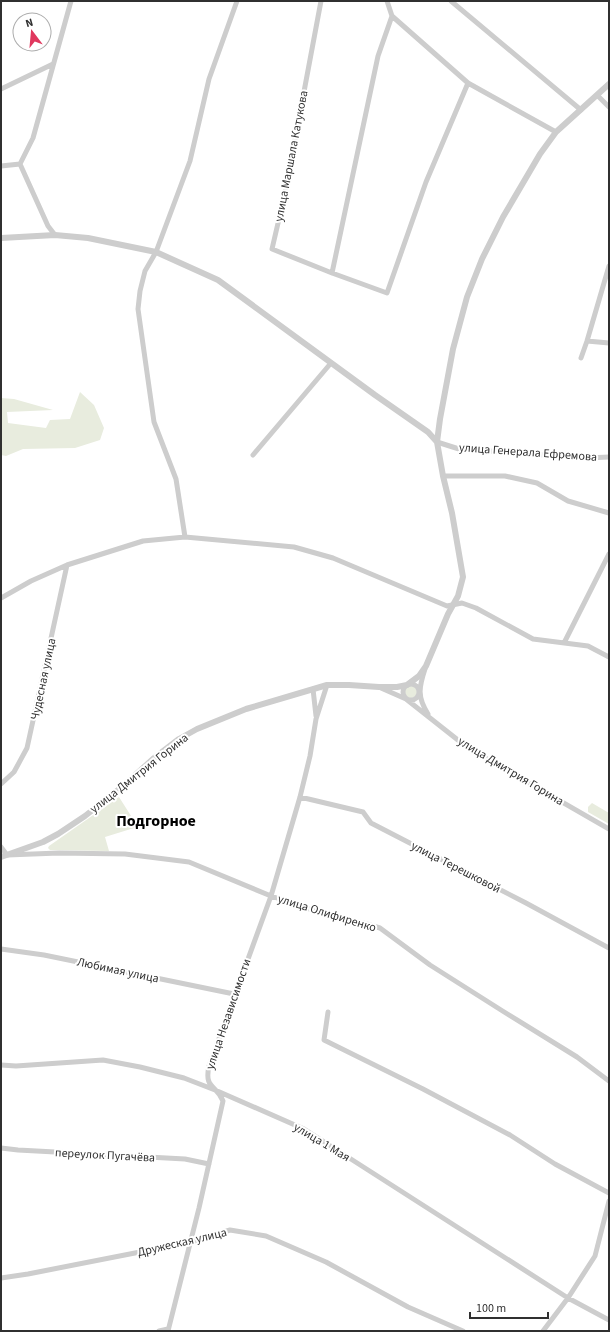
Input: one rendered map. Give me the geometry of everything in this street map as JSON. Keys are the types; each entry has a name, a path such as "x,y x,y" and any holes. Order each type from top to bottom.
{"street":[{"path":"20,164 33,138 71,1"},
{"path":"185,537 176,479 154,422 138,309 140,290 145,271 156,252 190,161 209,79 237,1"},
{"name":"улица Маршала Катукова","path":"321,1 285,194 272,249 387,293 426,182 468,83"},
{"path":"387,1 392,16 468,83 556,132"},
{"path":"451,1 581,110"},
{"path":"332,273 378,56 392,16"},
{"path":"1,90 53,64"},
{"path":"426,666 419,676 404,689 403,694 406,699 416,699 426,666 458,596 463,577 452,513 437,442 453,349 466,297 482,259 503,217 540,154 556,132 609,84"},
{"path":"597,95 609,107"},
{"path":"1,166 20,164"},
{"path":"20,164 48,226 55,235"},
{"name":"улица Генерала Ефремова","path":"1,238 55,235 88,238 156,252 218,280 428,432 437,442 459,449 586,458 609,457"},
{"path":"581,358 588,340 609,266"},
{"path":"588,340 609,343"},
{"path":"253,455 331,362"},
{"path":"443,476 505,476 537,483 568,501 609,513"},
{"path":"1,598 67,565 143,541 185,537 294,547 333,558 447,606 462,603 476,608 532,639 588,646 609,657"},
{"path":"564,643 609,554"},
{"name":"Чудесная улица","path":"1,784 14,772 28,748 67,565"},
{"name":"улица Дмитрия Горина","path":"4,856 43,842 58,834 85,816 123,786 158,755 197,729 246,709 313,689 327,686 349,685 379,687 406,699 468,748 609,829"},
{"path":"379,687 415,685 423,705 431,718"},
{"path":"316,719 327,686"},
{"path":"313,689 316,719"},
{"name":"улица Независимости","path":"168,1330 191,1242 223,1101 208,1081 207,1074 211,1057 272,896 300,797 310,756 316,719"},
{"name":"улица Терешковой","path":"300,797 363,812 371,823 526,903 609,948"},
{"path":"1,847 4,856"},
{"name":"улица Олифиренко","path":"4,856 59,853 125,854 189,862 272,896 330,916 380,928 430,965 577,1057 609,1081"},
{"name":"Любимая улица","path":"1,949 44,955 234,994"},
{"path":"328,1012 324,1040 423,1089 510,1135 555,1164 609,1193"},
{"name":"улица 1 Мая","path":"1,1065 23,1066 103,1060 184,1078 215,1090 304,1129 568,1298 609,1320"},
{"name":"переулок Пугачёва","path":"1,1148 184,1159 209,1164"},
{"path":"543,1331 568,1298 595,1256 609,1201"},
{"name":"Дружеская улица","path":"1,1278 191,1242 230,1230 266,1236 326,1262 408,1307 463,1331"},
{"path":"159,1331 168,1330"}],"shaded area":[{"path":"80,392 94,405 104,428 100,440 75,448 23,449 6,456 1,455 1,398 14,399 53,410 7,412 8,423 46,428 50,420 70,419"},
{"path":"409,686 413,686 417,692 413,698 409,698 405,694 405,690"},
{"path":"119,797 133,819 134,828 105,837 109,851 50,850 48,848 49,846"},
{"path":"592,803 609,813 609,824 588,812 588,807"}],"district":[{"name":"Подгорное","path":"156,820"}]}
